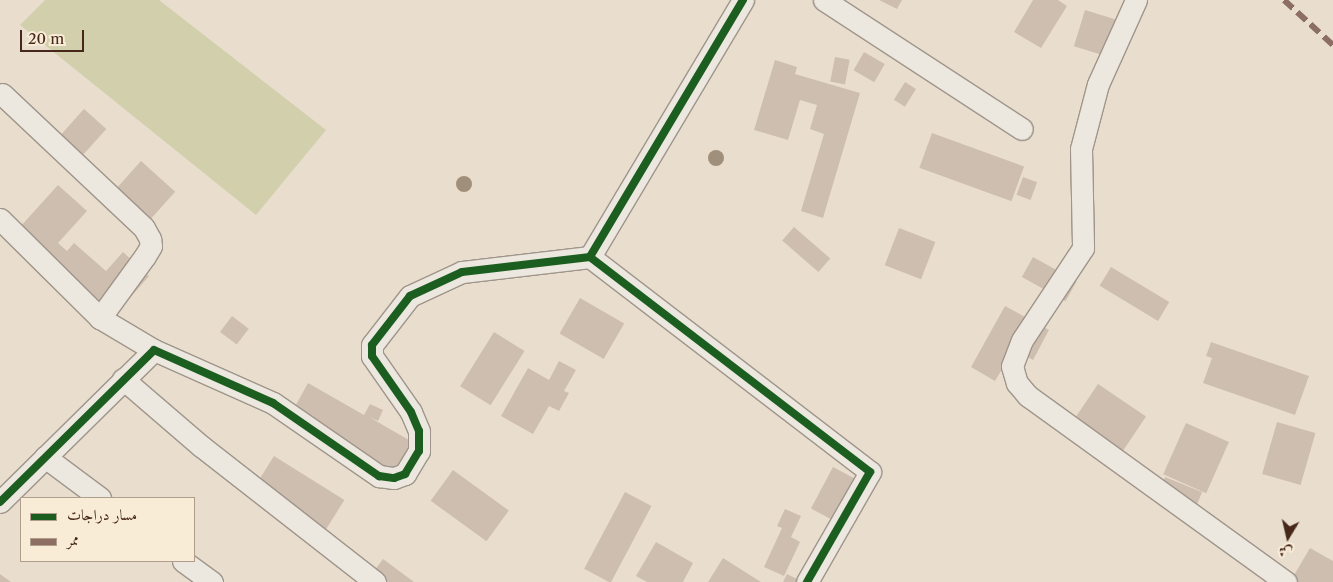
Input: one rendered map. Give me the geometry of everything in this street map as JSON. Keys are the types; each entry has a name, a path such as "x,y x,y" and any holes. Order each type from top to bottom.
{"street":[{"path":"590,257 742,0"},
{"path":"824,0 1022,129"},
{"path":"1136,0 1098,84 1081,149 1083,248 1022,340 1012,366 1017,383 1028,396 1286,582"},
{"path":"2,94 144,228 150,239 151,246 145,256 100,318"},
{"path":"0,219 100,318 154,350 273,403 379,476 394,478 404,474 419,451 419,431 411,412 372,356 372,345 410,296 462,272 590,257 870,472 807,582"},
{"path":"0,502 154,350"},
{"path":"123,379 202,446 375,582"},
{"path":"45,457 99,497"},
{"path":"184,562 212,582"}],"shaded area":[{"path":"45,0 159,0 326,130 256,215 20,25"}],"building":[{"path":"879,0 902,0 897,9"},
{"path":"1033,0 1058,0 1067,6 1041,48 1014,32"},
{"path":"1085,10 1118,20 1106,56 1074,46"},
{"path":"864,52 885,64 874,82 854,70"},
{"path":"835,57 850,60 845,84 830,82"},
{"path":"775,60 797,67 795,74 860,93 823,218 801,211 824,134 810,129 817,105 800,100 788,140 754,130"},
{"path":"905,82 916,89 905,107 894,100"},
{"path":"84,109 106,129 74,165 52,145"},
{"path":"932,133 1024,167 1011,201 919,168"},
{"path":"141,161 175,192 140,231 106,200"},
{"path":"1023,177 1037,182 1031,200 1017,195"},
{"path":"58,185 87,211 58,243 67,251 74,243 106,271 123,252 149,276 107,324 10,238"},
{"path":"794,227 830,258 818,272 782,241"},
{"path":"899,228 935,242 921,279 885,265"},
{"path":"1033,257 1077,281 1066,301 1022,277"},
{"path":"1111,267 1169,302 1158,321 1100,286"},
{"path":"580,298 624,324 604,359 560,334"},
{"path":"1005,306 1049,330 1033,360 1014,349 995,381 971,367"},
{"path":"232,316 249,329 237,345 220,332"},
{"path":"494,332 525,351 491,405 460,386"},
{"path":"1211,342 1309,376 1295,415 1203,383 1212,358 1206,356"},
{"path":"559,361 576,370 564,391 569,393 559,411 549,406 533,434 501,416 528,368 549,380"},
{"path":"308,383 364,415 370,404 383,410 378,421 369,417 421,447 397,489 339,456 292,412"},
{"path":"1098,384 1146,416 1121,453 1073,420"},
{"path":"1277,422 1315,433 1301,485 1262,474"},
{"path":"1186,423 1229,442 1206,493 1163,474"},
{"path":"274,456 344,500 319,540 249,496"},
{"path":"833,467 868,486 846,527 811,508"},
{"path":"453,470 509,511 486,541 431,501"},
{"path":"1165,477 1202,492 1197,505 1160,490"},
{"path":"625,492 651,506 611,582 584,569"},
{"path":"785,509 801,516 791,537 800,542 784,576 764,567 782,528 777,526"},
{"path":"656,542 693,563 683,582 647,582 636,576"},
{"path":"1310,548 1333,561 1333,582 1290,582"},
{"path":"723,558 761,582 708,582"},
{"path":"383,559 414,582 366,582"},
{"path":"0,574 11,582 0,582"},
{"path":"787,574 803,582 783,582"}],"marked path":[{"path":"1284,0 1333,45"}],"cycle path":[{"path":"743,0 590,257 870,472 807,582"},
{"path":"0,502 154,350 273,403 379,476 394,478 405,474 419,451 419,431 411,412 372,356 372,345 410,296 462,272 590,257"}]}
